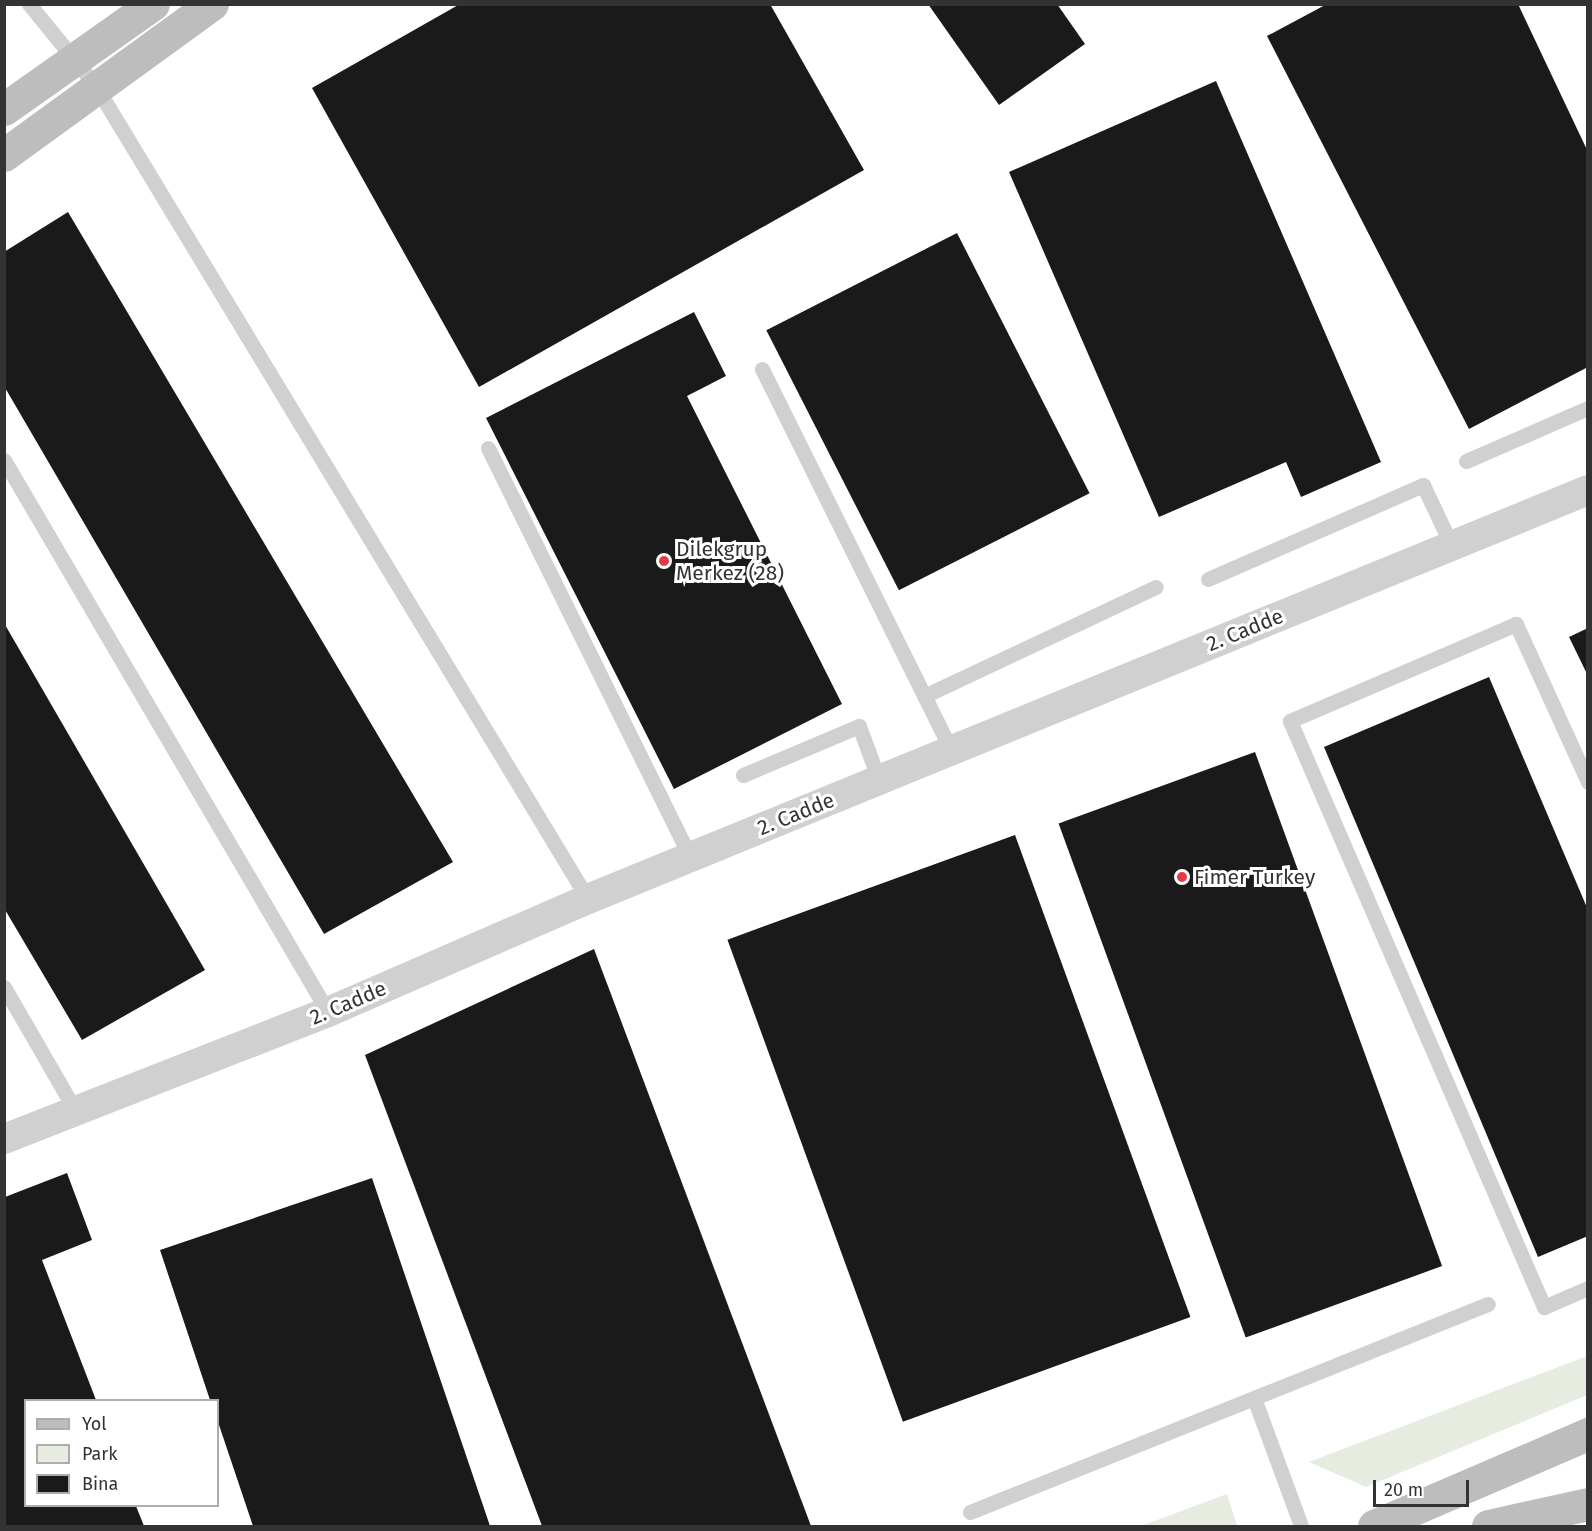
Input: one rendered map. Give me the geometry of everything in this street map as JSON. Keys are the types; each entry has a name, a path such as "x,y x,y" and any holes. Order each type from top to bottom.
{"street":[{"path":"4,109 153,4"},
{"path":"4,155 95,85 212,4"},
{"name":"2. Cadde","path":"4,1139 328,1012 588,899 1587,490"},
{"path":"1374,1527 1587,1434"},
{"path":"1488,1527 1587,1504"}],"lane":[{"path":"29,4 76,57 95,85 588,899"},
{"path":"762,369 951,750"},
{"path":"1466,461 1587,408"},
{"path":"488,448 690,858"},
{"path":"4,460 328,1012"},
{"path":"1208,579 1423,485 1452,546"},
{"path":"924,696 1156,587"},
{"path":"1587,782 1516,624 1290,721 1544,1307 1587,1288"},
{"path":"743,775 859,726 879,780"},
{"path":"4,987 75,1110"},
{"path":"970,1512 1488,1304"},
{"path":"1254,1398 1301,1527"}],"green space":[{"path":"1587,1356 1587,1395 1366,1487 1309,1462"},
{"path":"1227,1494 1237,1526 1141,1526"}],"building":[{"path":"460,4 770,4 864,170 479,387 312,88"},
{"path":"928,4 1057,4 1085,44 999,105"},
{"path":"1327,4 1518,4 1588,152 1588,367 1469,429 1267,36"},
{"path":"1216,81 1381,462 1301,497 1286,462 1159,517 1009,172"},
{"path":"68,212 453,862 324,934 4,386 4,252"},
{"path":"957,233 1090,493 899,590 766,330"},
{"name":"Dilekgrup Merkez (28)","path":"694,312 726,376 687,396 842,704 674,789 486,418"},
{"path":"4,623 205,970 82,1040 4,908"},
{"path":"1588,628 1588,676 1569,637"},
{"path":"1489,677 1588,910 1588,1236 1538,1257 1324,747"},
{"path":"1255,752 1442,1266 1246,1337 1059,823"},
{"path":"1015,835 1190,1317 903,1422 727,940"},
{"path":"594,949 811,1526 542,1526 365,1055"},
{"path":"67,1173 92,1240 42,1260 96,1399 24,1399 24,1507 136,1507 144,1526 5,1526 5,1197"},
{"path":"372,1178 490,1526 253,1526 219,1425 219,1399 210,1399 160,1250"}],"place":[{"name":"Dilekgrup Merkez (28)","path":"664,561"},
{"name":"Fimer Turkey","path":"1182,877"}]}
